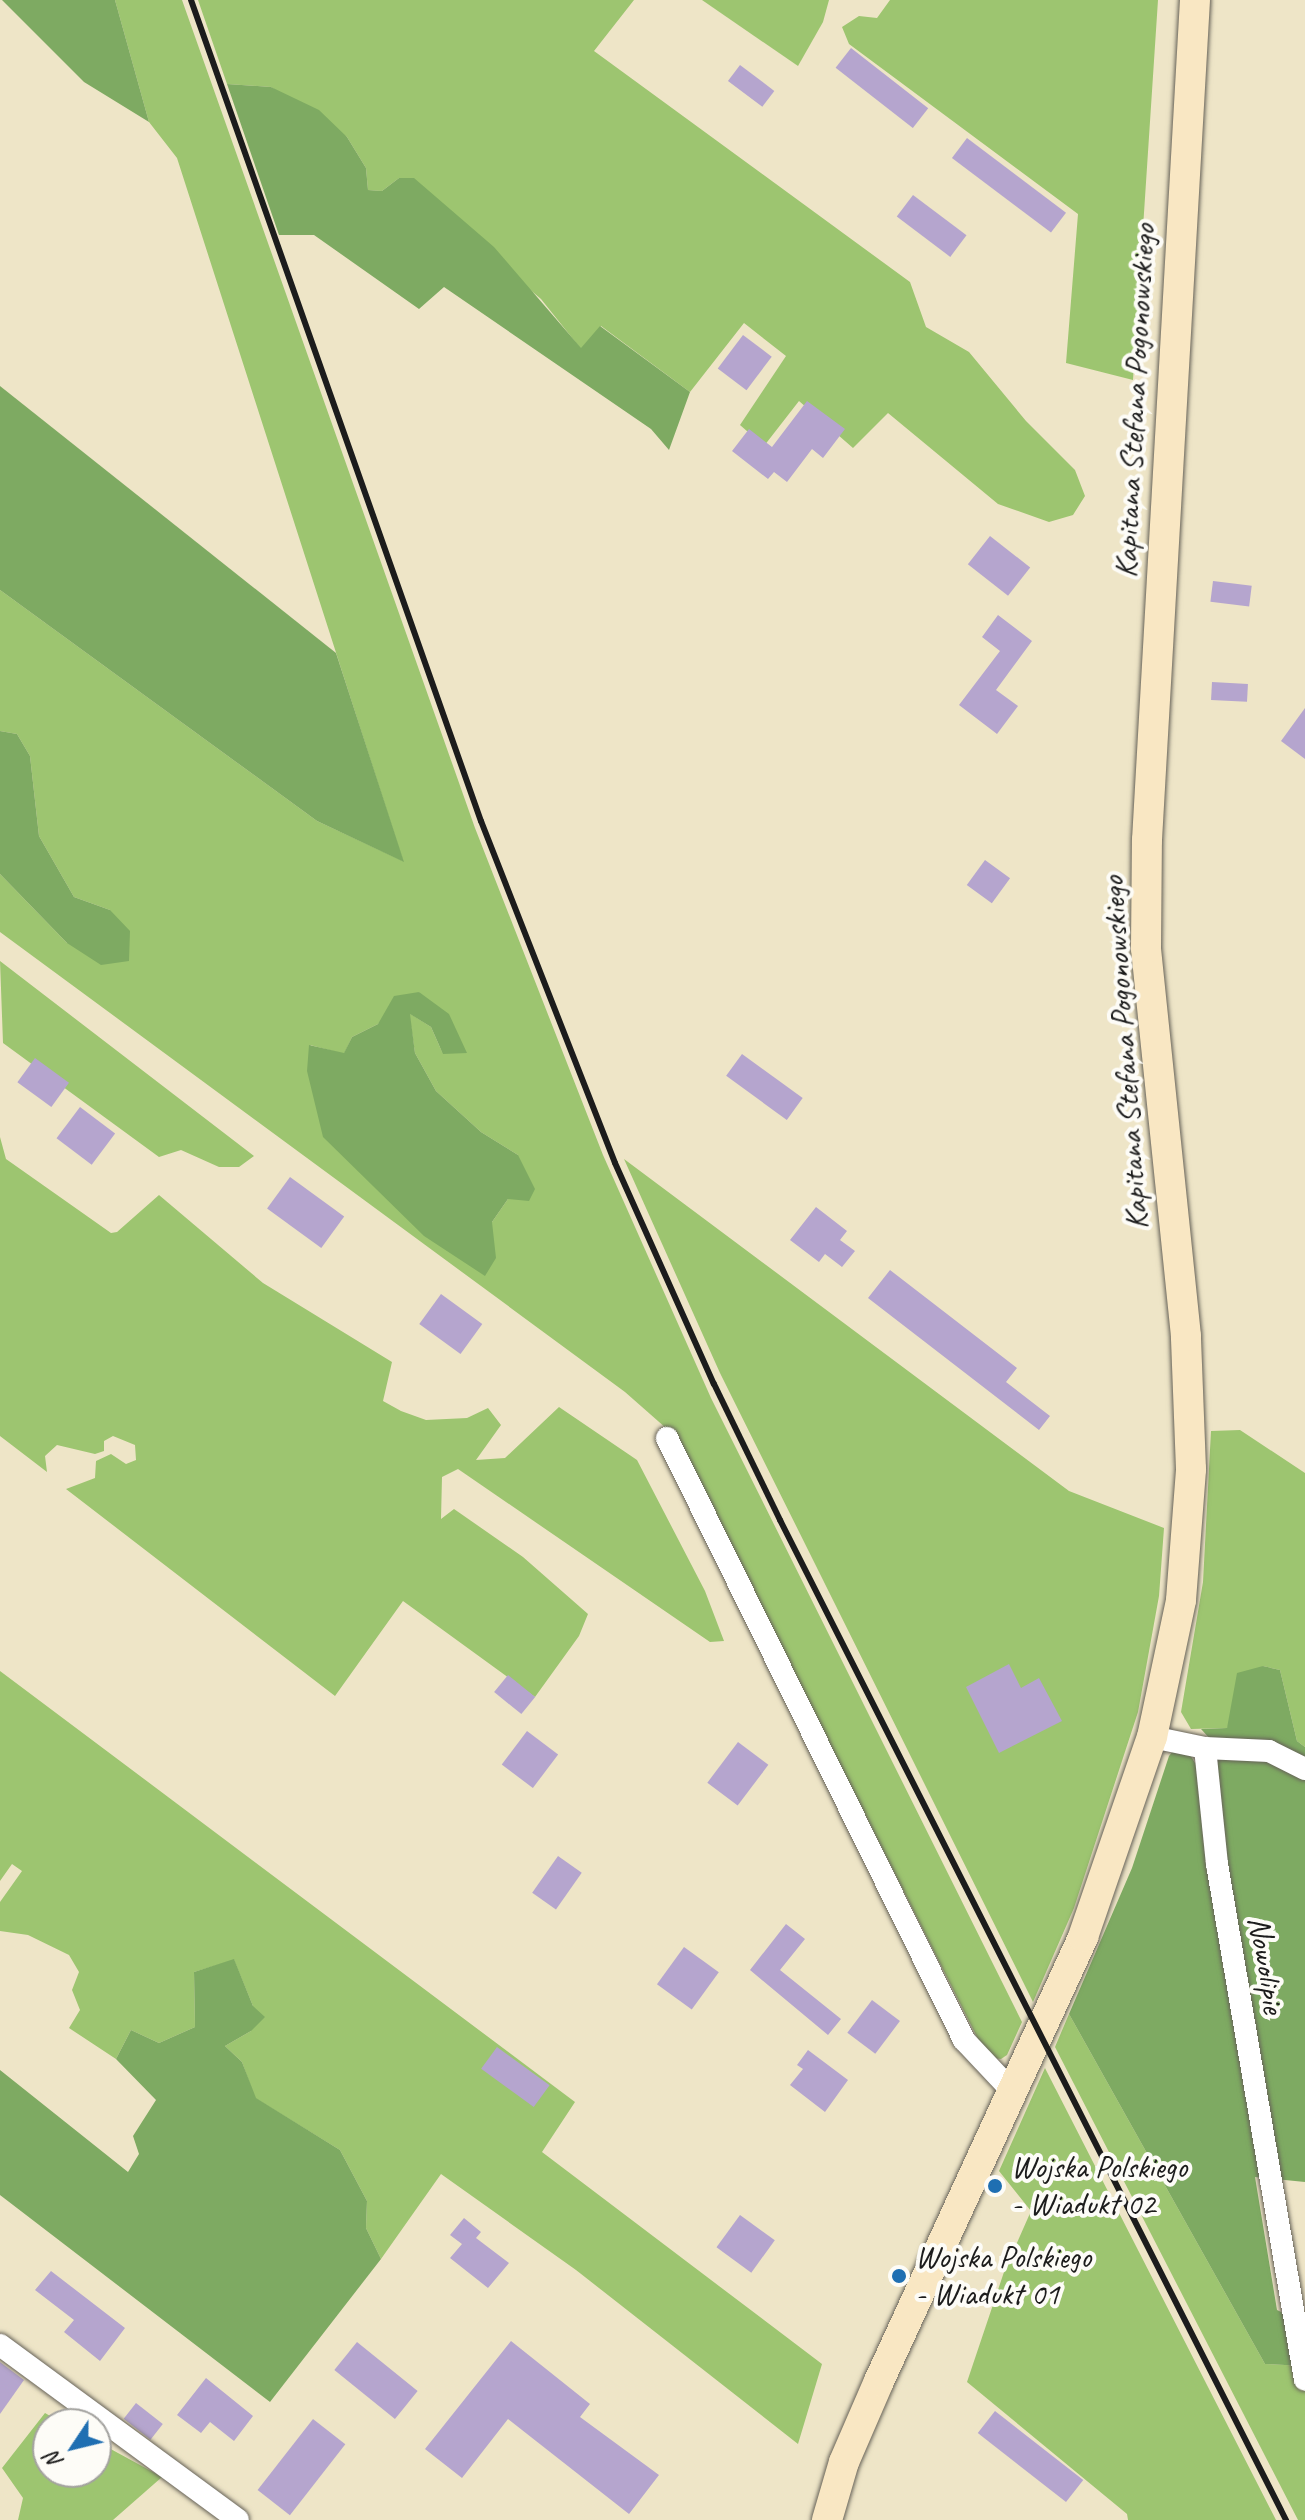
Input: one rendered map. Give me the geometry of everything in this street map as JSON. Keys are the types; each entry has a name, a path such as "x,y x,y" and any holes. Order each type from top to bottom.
{"main road":[{"name":"Kapitana Stefana Pogonowskiego","path":"827,2520 844,2462 879,2381 1083,1937 1152,1737 1181,1600 1191,1469 1186,1336 1146,948 1147,840 1195,0"}],"street":[{"path":"667,1438 964,2040 1013,2092"},
{"path":"1152,1737 1205,1748 1269,1751 1305,1769"},
{"name":"Nowolipie","path":"1205,1748 1217,1864 1305,2380"},
{"path":"0,2345 238,2520"}],"green space":[{"path":"2,0 115,0 149,122 84,82"},
{"path":"115,0 182,0 475,828 603,1155 711,1398 1022,2022 1007,2055 1001,2059 993,2058 983,2049 675,1436 625,1392 0,932 0,874 67,943 110,910 74,897 39,836 30,756 17,734 0,731 0,590 317,821 403,861 177,158 149,122","holes":["419,992 443,1054 431,1027 409,1013 415,1053 436,1091 481,1132 518,1155 508,1199 492,1222 310,1045 344,1054 352,1037 378,1024"]},
{"path":"198,0 634,0 594,51 910,282 926,327 969,352 1026,421 1075,470 1085,496 1073,515 1049,522 998,504 888,413 853,448 799,401 764,446 740,425 786,356 744,323 690,392 601,326 581,349 541,299 399,178 382,191 368,190 366,168 347,137 271,87 227,84"},
{"path":"702,0 829,0 823,22 798,66"},
{"path":"890,0 1158,0 1133,380 1066,363 1078,214 849,44 842,27 859,16 877,18"},
{"path":"227,84 271,87 319,110 347,137 366,168 368,190 382,191 399,178 414,178 494,247 581,348 600,326 690,392 669,450 651,429 444,287 419,309 314,235 279,235"},
{"path":"0,386 336,653 404,862 317,821 0,590"},
{"path":"0,731 17,734 30,756 39,836 74,897 110,910 130,931 129,961 101,965 67,943 0,874"},
{"path":"0,961 254,1156 239,1167 219,1167 181,1150 159,1157 3,1043"},
{"path":"419,992 449,1014 467,1053 443,1054 431,1027 410,1014 415,1053 436,1091 481,1132 518,1155 535,1189 529,1201 508,1199 492,1222 496,1258 485,1276 424,1236 323,1137 307,1071 309,1045 344,1053 352,1037 378,1024 394,996"},
{"path":"0,1137 6,1159 111,1233 117,1232 159,1195 263,1283 392,1362 383,1401 401,1411 426,1420 467,1418 488,1408 501,1425 476,1460 505,1458 559,1407 637,1460 705,1591 724,1641 710,1642 458,1469 442,1477 441,1519 454,1509 523,1557 588,1614 579,1636 535,1697 403,1601 335,1696 66,1489 95,1478 96,1461 111,1454 126,1464 136,1460 135,1445 113,1436 104,1441 104,1451 95,1454 57,1445 45,1456 47,1472 0,1436"},
{"path":"624,1159 1069,1491 1164,1528 1159,1596 1138,1712 1074,1908 1033,2002 720,1373"},
{"path":"1240,1430 1305,1473 1305,1747 1297,1741 1280,1670 1263,1666 1227,1728 1191,1729 1181,1712 1203,1582 1211,1431"},
{"path":"1263,1666 1280,1670 1297,1741 1305,1747 1305,2182 1255,2177 1277,2310 1300,2321 1305,2366 1265,2364 1069,2014 1132,1868 1169,1756 1173,1751 1188,1751 1195,1763 1216,1766 1211,1740 1201,1729 1227,1728 1237,1673"},
{"path":"0,1671 575,2102 542,2152 822,2364 798,2444 576,2270 441,2174 381,2259 366,2228 367,2201 340,2150 255,2098 242,2062 225,2046 251,2031 253,2006 234,1960 194,1972 195,2027 159,2043 131,2030 116,2059 69,2028 80,2010 72,1990 79,1972 69,1955 28,1935 0,1931 0,1902 22,1871 12,1864 0,1881"},
{"path":"234,1959 253,2006 265,2017 251,2031 225,2046 242,2062 256,2098 340,2150 367,2201 366,2228 381,2259 270,2402 0,2195 0,2070 128,2172 139,2154 133,2136 156,2100 116,2059 131,2030 159,2043 195,2027 194,1972"},
{"path":"1069,2014 1265,2364 1305,2366 1305,2520 1298,2520 1055,2047"},
{"path":"1045,2068 1276,2520 1128,2520 1127,2514 967,2382 1004,2272 1031,2211 999,2171"},
{"path":"32,2430 32,2488 112,2488 112,2450 162,2477 113,2520 18,2520 23,2498 2,2468"}],"building":[{"path":"851,48 928,108 913,128 836,68"},
{"path":"740,65 774,91 762,107 728,81"},
{"path":"967,138 1066,213 1051,233 952,158"},
{"path":"913,195 967,235 950,257 897,217"},
{"path":"743,335 772,357 746,390 718,369"},
{"path":"807,401 845,429 823,458 812,449 787,482 774,472 768,479 732,451 749,429 772,447"},
{"path":"990,536 1030,567 1008,596 968,564"},
{"path":"1213,581 1252,586 1249,607 1210,602"},
{"path":"998,615 1032,641 996,690 1018,706 997,734 959,705 1000,651 982,637"},
{"path":"1212,682 1248,684 1247,702 1211,700"},
{"path":"1305,708 1305,759 1281,741"},
{"path":"985,860 1010,878 992,903 967,885"},
{"path":"742,1054 803,1098 787,1120 726,1076"},
{"path":"35,1058 69,1083 51,1107 17,1082"},
{"path":"80,1107 115,1133 92,1165 57,1138"},
{"path":"290,1177 344,1216 321,1248 267,1209"},
{"path":"816,1207 847,1231 840,1240 855,1251 842,1267 825,1254 819,1262 790,1240"},
{"path":"890,1270 1017,1368 1006,1382 1050,1416 1039,1430 868,1298"},
{"path":"441,1294 482,1324 461,1354 419,1324"},
{"path":"1009,1664 1021,1688 1039,1678 1062,1721 999,1753 966,1687"},
{"path":"508,1675 535,1697 521,1714 494,1692"},
{"path":"527,1731 558,1754 533,1788 502,1765"},
{"path":"738,1742 768,1765 738,1806 707,1783"},
{"path":"558,1856 582,1873 556,1909 532,1893"},
{"path":"786,1924 805,1939 780,1970 841,2019 828,2035 750,1970"},
{"path":"684,1947 719,1972 692,2009 657,1984"},
{"path":"872,2000 900,2021 875,2054 847,2033"},
{"path":"497,2047 550,2085 534,2107 481,2069"},
{"path":"808,2050 848,2080 825,2112 790,2085 803,2069 797,2065"},
{"path":"740,2215 775,2240 751,2273 716,2247"},
{"path":"464,2218 481,2232 476,2238 509,2263 488,2288 450,2258 462,2244 450,2235"},
{"path":"51,2271 125,2328 100,2361 64,2332 74,2320 35,2290"},
{"path":"511,2341 590,2404 580,2417 659,2475 629,2514 508,2419 462,2478 425,2449"},
{"path":"357,2342 418,2391 395,2419 334,2370"},
{"path":"0,2362 24,2380 0,2414"},
{"path":"206,2378 253,2416 234,2441 210,2422 201,2433 177,2415"},
{"path":"136,2403 163,2424 150,2440 124,2419"},
{"path":"995,2411 1083,2480 1066,2502 978,2433"},
{"path":"313,2419 345,2444 290,2515 258,2490"}],"railway":[{"path":"191,0 481,821 615,1163 714,1384 780,1520 1286,2520"}],"place":[{"name":"Wojska Polskiego - Wiadukt 02","path":"995,2186"},
{"name":"Wojska Polskiego - Wiadukt 01","path":"899,2276"}]}
